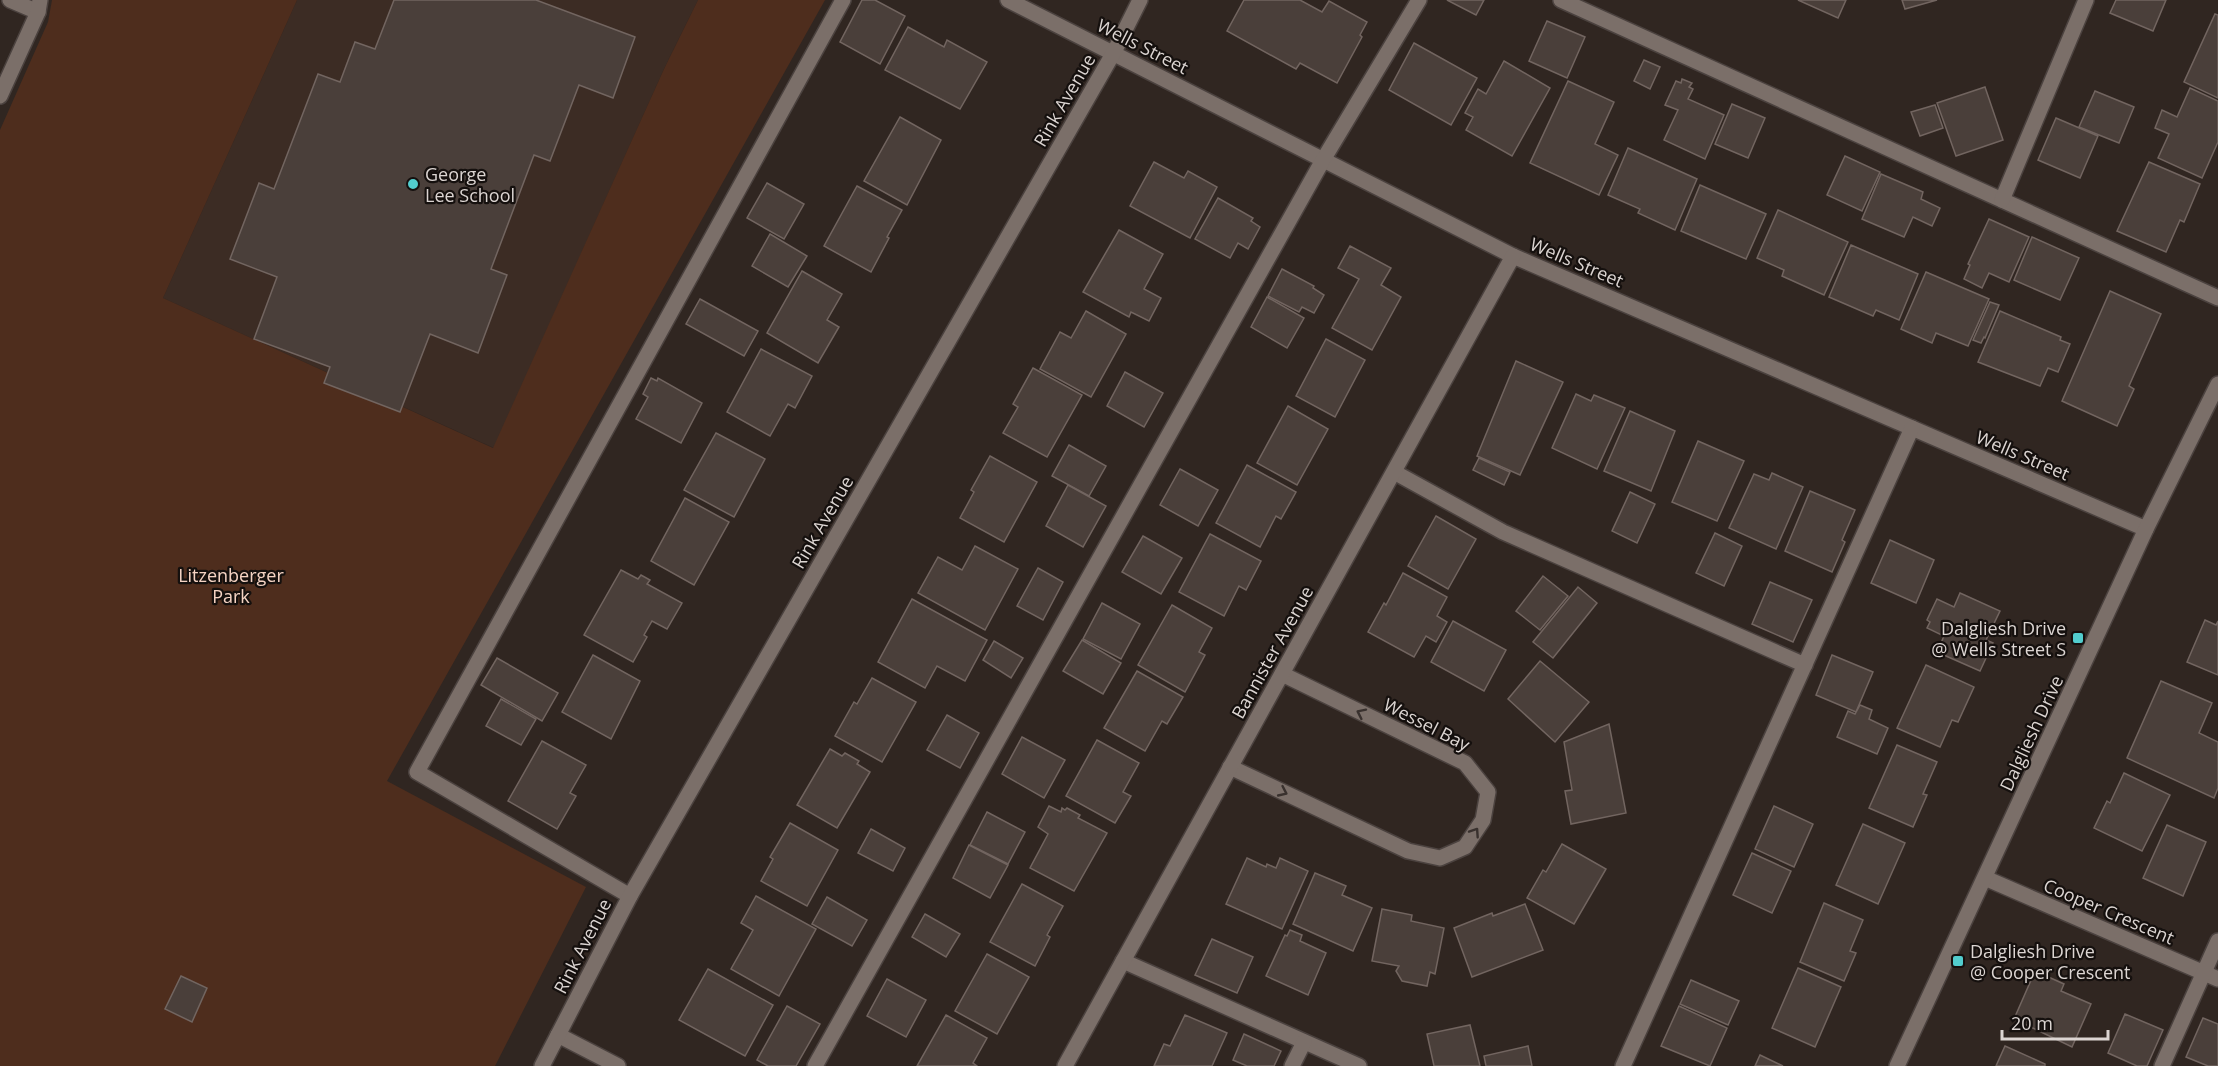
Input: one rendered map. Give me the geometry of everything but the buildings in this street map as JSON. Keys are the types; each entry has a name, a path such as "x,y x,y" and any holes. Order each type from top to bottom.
{"street":[{"path":"0,96 39,6 10,0"},
{"path":"630,896 417,772 843,0"},
{"name":"Wells Street","path":"1008,0 1513,256 2146,529"},
{"name":"Rink Avenue","path":"542,1066 630,896 1114,52 1140,0"},
{"path":"815,1066 1323,160 1419,0"},
{"path":"1561,0 2218,298"},
{"path":"2002,200 2085,0"},
{"name":"Bannister Avenue","path":"1065,1066 1513,256"},
{"name":"Dalgliesh Drive","path":"1897,1066 2146,529 2218,384"},
{"path":"1623,1066 1912,428"},
{"path":"1394,472 1503,532 1805,665"},
{"name":"Wessel Bay","path":"1230,767 1408,850 1440,858 1465,847 1483,820 1488,792 1465,763 1282,674"},
{"name":"Cooper Crescent","path":"1985,878 2211,976"},
{"path":"2162,1066 2211,976 2218,941"},
{"path":"1123,961 1359,1066"},
{"path":"558,1035 618,1066"},
{"path":"1293,1066 1304,1042"}],"shaded area":[{"name":"George Lee School","path":"297,0 698,0 664,69 494,448 163,298"}],"green space":[{"name":"Litzenberger Park","path":"52,0 297,0 163,298 493,448 664,69 698,0 825,0 387,781 586,887 495,1066 0,1066 0,130 48,22"}],"place":[{"name":"George Lee School","path":"413,184"},
{"name":"Dalgliesh Drive @ Wells Street S","path":"2078,638"},
{"name":"Dalgliesh Drive @ Cooper Crescent","path":"1958,961"}]}
